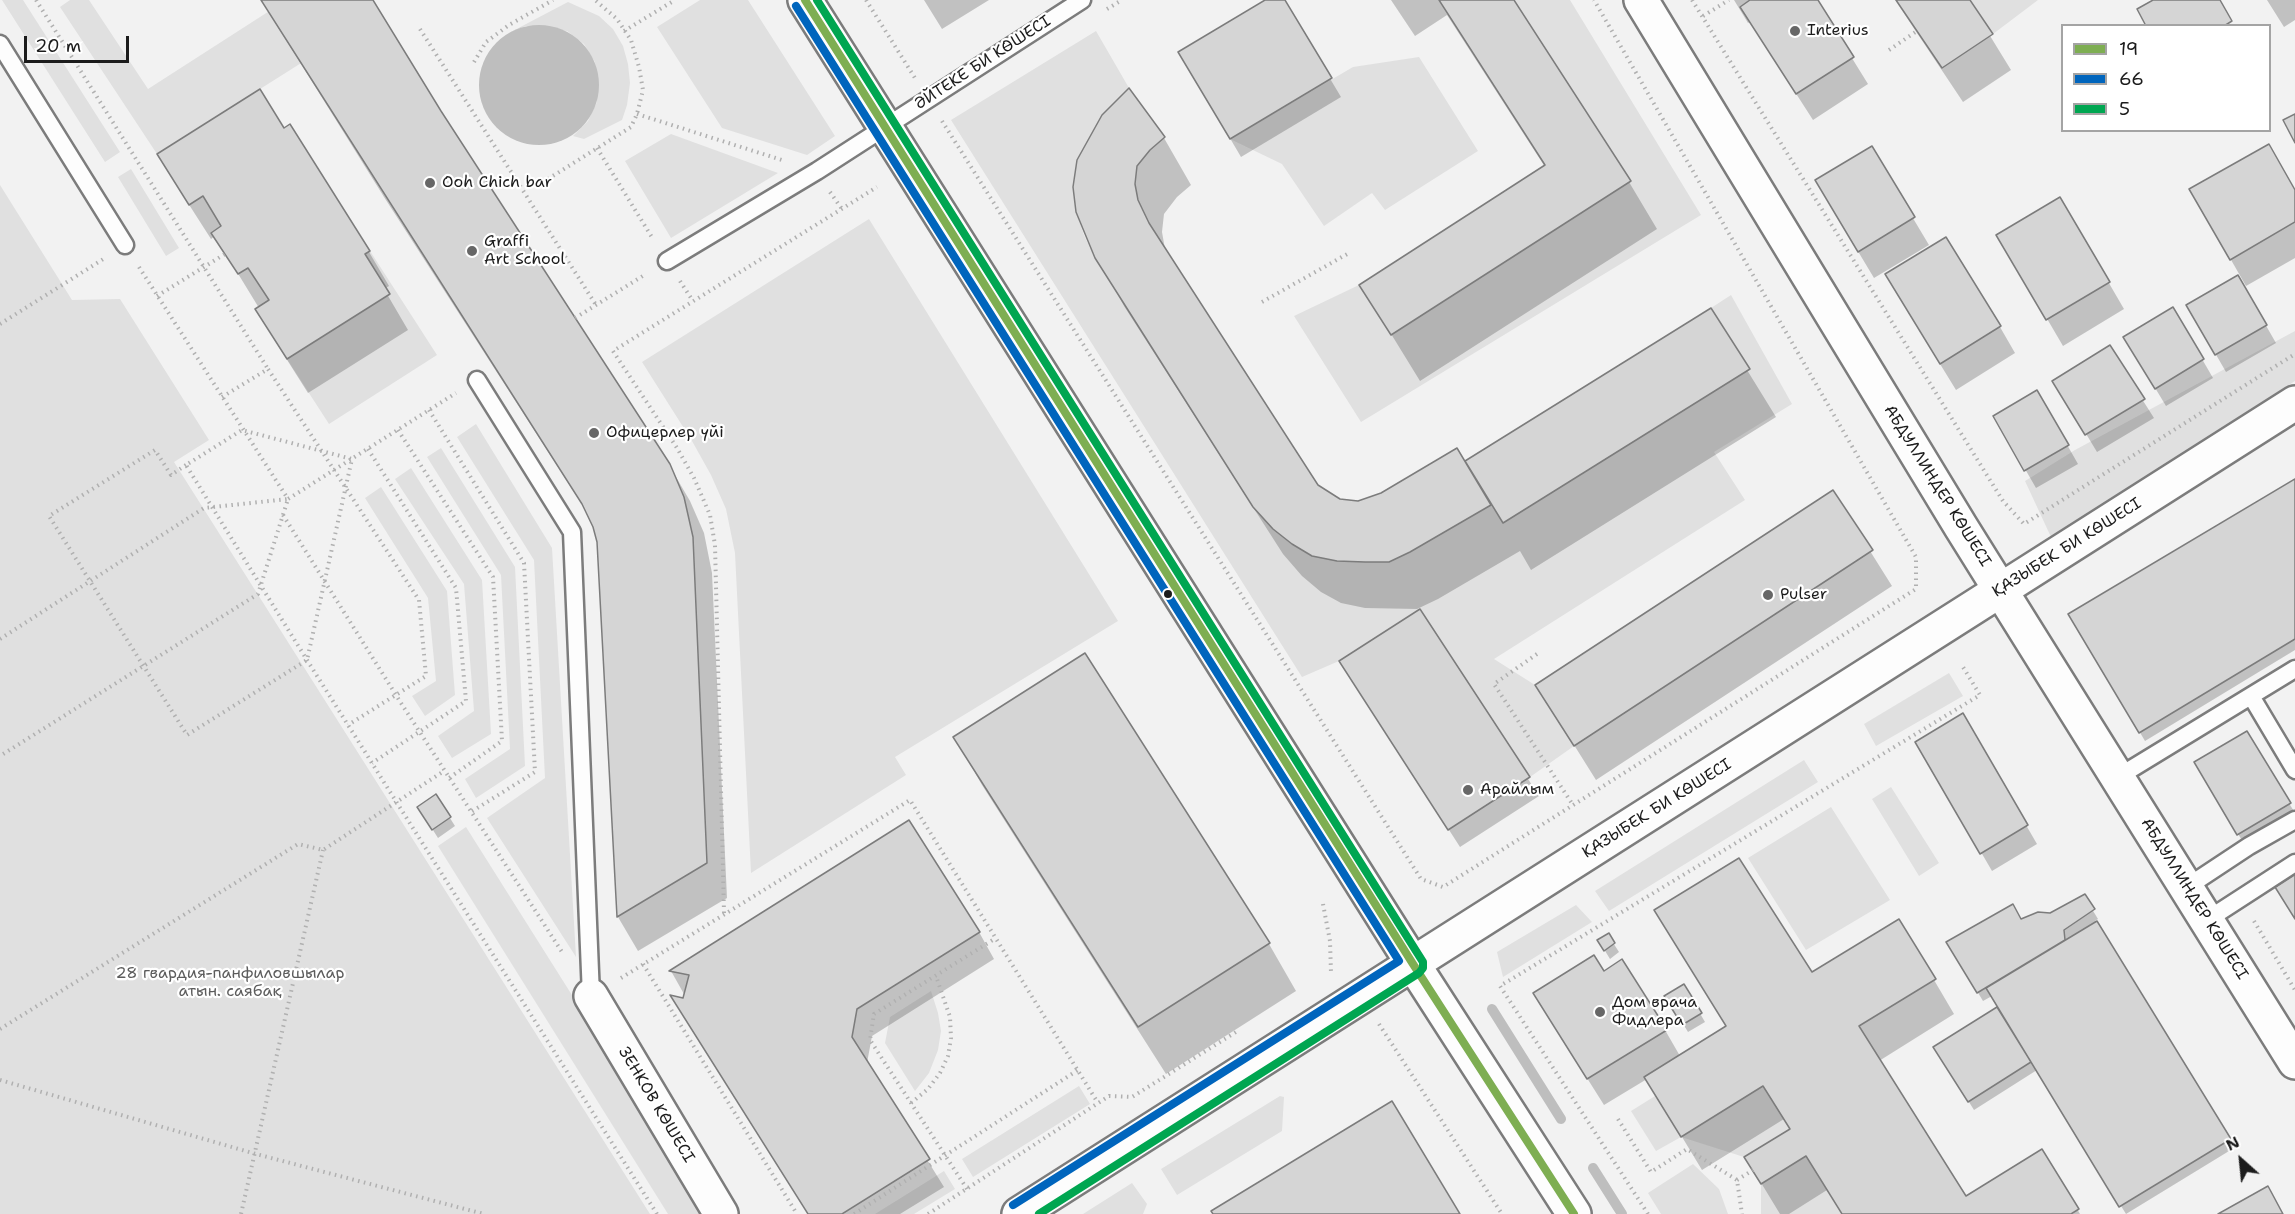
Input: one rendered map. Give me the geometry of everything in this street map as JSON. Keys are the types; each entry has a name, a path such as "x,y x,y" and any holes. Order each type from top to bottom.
{"street":[{"path":"805,0 1572,1213"},
{"name":"АБДУЛЛИНДЕР КӨШЕСІ","path":"1641,0 2001,590 2295,1062"},
{"name":"ҚАЗЫБЕК БИ КӨШЕСІ","path":"1019,1214 2295,403"},
{"name":"ЗЕНКОВ КӨШЕСІ","path":"591,996 721,1214"}],"lane":[{"name":"ӘЙТЕКЕ БИ КӨШЕСІ","path":"667,261 817,171 1082,0"},
{"path":"0,44 125,245"},
{"path":"477,380 572,532 591,996"},
{"path":"2118,777 2295,669"},
{"path":"2251,696 2295,771"},
{"path":"2187,886 2249,846 2295,820"},
{"path":"2207,920 2295,863"}],"path":[{"path":"36,0 268,369 419,600 426,676 348,725"},
{"path":"474,62 486,42 509,25 553,0"},
{"path":"548,178 631,127 637,114 643,90 631,40 617,19 595,0"},
{"path":"624,31 675,0"},
{"path":"866,0 916,80"},
{"path":"1100,13 1122,0"},
{"path":"936,112 1421,879 1443,887 1916,589 1916,556 1594,0"},
{"path":"1692,0 2003,501 2024,524 2295,354"},
{"path":"1702,16 1729,0"},
{"path":"420,29 596,305"},
{"path":"1889,50 1917,31"},
{"path":"637,114 817,171"},
{"path":"575,318 667,261 597,148"},
{"path":"724,914 715,545 710,515 694,478 677,448 614,351 877,187"},
{"path":"0,324 125,245 288,499"},
{"path":"1262,302 1349,253"},
{"path":"157,296 225,254"},
{"path":"0,319 6,320"},
{"path":"222,397 268,369"},
{"path":"0,639 204,508 288,499 477,380"},
{"path":"429,410 525,562 535,772 471,812"},
{"path":"242,430 352,459 307,660 187,735 49,516 155,450 171,475 242,430"},
{"path":"398,430 493,577 502,741 449,778"},
{"path":"368,449 456,588 466,700 372,763"},
{"path":"186,465 657,1214"},
{"path":"0,756 258,594 288,499"},
{"path":"283,515 419,732 591,996 910,800 1098,1103"},
{"path":"1537,654 1494,684 1573,805"},
{"path":"1648,1214 1500,986 1980,695 1963,667"},
{"path":"241,1214 323,850 444,771"},
{"path":"0,1029 298,844 323,850"},
{"path":"1321,979 1330,973 1330,942 1323,904"},
{"path":"967,1189 870,1040 874,1014 996,938"},
{"path":"643,964 797,1214"},
{"path":"911,1102 928,1089 940,1073 948,1056 951,1017 936,976"},
{"path":"1376,1019 1502,1214"},
{"path":"928,1214 1109,1096 1132,1097 1241,1029"},
{"path":"854,1214 1078,1070"},
{"path":"0,1080 256,1154 484,1214"},
{"path":"1618,1119 1651,1172 1687,1149 1737,1180 1742,1214"},
{"path":"1737,1180 1752,1170"}],"green space":[{"path":"2,0 23,0 120,152 105,162"},
{"path":"70,0 89,0 148,89 274,8 306,60 157,154 60,7"},
{"path":"700,0 748,0 835,136 807,155 722,128 657,27"},
{"path":"1514,0 1570,0 1701,215 1361,422 1294,316 1359,285 1391,334 1630,181"},
{"path":"1970,0 2038,0 1993,34"},
{"path":"568,2 599,16 613,29 623,46 628,64 630,83 622,120 584,139 573,136 588,121 597,102 595,62 584,44 567,31 526,26 507,34"},
{"path":"1096,31 1129,88 1102,115 1077,160 1073,187 1076,212 1084,235 1095,258 1273,529 1312,556 1337,561 1389,562 1491,505 1503,523 1749,369 1711,308 1731,295 1792,404 1714,452 1745,500 1494,659 1535,685 1574,746 1530,777 1420,609 1339,661 1302,677 951,120"},
{"path":"1419,57 1478,151 1385,210 1372,193 1324,226 1282,164 1230,139 1353,67"},
{"path":"671,134 778,173 671,238 625,161"},
{"path":"131,169 179,248 166,256 118,177"},
{"name":"28 гвардия-панфиловшылар атын. саябақ","path":"0,185 72,300 120,299 209,440 174,462 650,1214 0,1214"},
{"path":"869,219 1118,621 895,757 906,775 751,873 735,553 726,509 692,441 642,362"},
{"path":"370,251 437,355 329,424 287,359 365,254"},
{"path":"2295,331 2295,381 2051,537 2025,481 2075,450"},
{"path":"476,424 552,548 576,957 487,818 545,778 534,560 457,437"},
{"path":"441,448 515,567 525,766 476,798 465,779 510,749 501,575 427,457"},
{"path":"411,468 482,580 491,734 452,758 438,736 474,711 464,584 395,479"},
{"path":"381,487 447,591 455,695 425,716 412,696 436,681 428,598 365,498"},
{"path":"1949,673 1963,696 1876,746 1864,724"},
{"path":"1804,760 1818,782 1609,911 1595,891"},
{"path":"1891,787 1939,863 1919,876 1872,799"},
{"path":"1831,807 1890,900 1806,950 1748,858"},
{"path":"466,827 710,1214 668,1214 438,846"},
{"path":"1576,905 1592,922 1503,977 1497,952"},
{"path":"931,991 941,1031 938,1050 929,1073 915,1091 885,1043 890,1017"},
{"path":"1079,1086 1090,1104 973,1177 962,1159"},
{"path":"1763,1086 1790,1129 1744,1157 1681,1137"},
{"path":"1280,1096 1284,1097 1282,1131 1177,1195 1161,1169"},
{"path":"1655,1096 1681,1137 1656,1151 1631,1111"},
{"path":"1806,1156 1842,1214 1761,1214 1761,1184"},
{"path":"1693,1164 1719,1189 1728,1214 1661,1214 1648,1193"},
{"path":"944,1171 955,1189 914,1214 875,1214"},
{"path":"1132,1183 1147,1204 1143,1214 1083,1214"}],"shaded area":[{"path":"539,25 562,30 581,43 594,62 599,85 594,108 581,127 562,140 539,145 516,140 497,127 484,108 479,85 484,62 497,43 516,30"}],"building":[{"name":"Офицерлер үйі","path":"261,0 373,0 441,111 670,464 684,497 693,537 707,863 617,917 597,542 593,527 582,504"},
{"path":"1265,0 1285,0 1332,78 1230,139 1178,52"},
{"path":"1439,0 1514,0 1631,181 1391,335 1359,285 1545,165"},
{"path":"1750,0 1818,0 1854,57 1796,94 1740,7"},
{"path":"1896,0 1970,0 1993,34 1942,68"},
{"path":"2153,0 2220,0 2232,21 2227,24 2145,24 2137,9"},
{"path":"1129,88 1165,137 1137,166 1135,184 1138,200 1149,223 1318,485 1340,499 1358,501 1381,493 1457,448 1491,505 1389,562 1337,561 1312,556 1273,529 1253,507 1095,258 1076,212 1073,187 1077,160 1102,115"},
{"path":"260,89 284,128 290,124 370,251 365,254 390,294 287,359 255,309 269,300 248,268 238,274 211,233 221,226 203,196 189,205 157,154"},
{"path":"2295,114 2295,143 2283,120"},
{"path":"2269,144 2295,190 2295,222 2230,260 2189,189"},
{"path":"1872,146 1915,217 1858,252 1815,180"},
{"path":"2060,197 2110,282 2046,320 1996,235"},
{"path":"1946,237 2001,326 1940,364 1885,274"},
{"path":"2238,275 2267,325 2215,355 2186,305"},
{"path":"2173,307 2204,359 2155,389 2123,337"},
{"path":"1711,308 1750,369 1503,523 1465,461"},
{"path":"2110,345 2145,399 2085,435 2052,381"},
{"path":"2037,390 2069,445 2024,471 1993,416"},
{"path":"2295,479 2295,639 2139,733 2068,614"},
{"path":"1833,490 1873,550 1574,746 1535,685"},
{"path":"1420,609 1530,777 1448,830 1339,661"},
{"path":"1085,653 1270,943 1138,1027 953,737"},
{"path":"1963,713 2028,825 1980,854 1915,742"},
{"path":"2247,731 2291,803 2237,835 2194,762"},
{"path":"436,794 451,817 432,830 417,807"},
{"path":"909,820 980,932 857,1009 852,1037 930,1159 842,1214 808,1214 670,995 683,998 689,975 669,971"},
{"path":"1739,858 1812,972 1899,919 1936,979 1859,1026 1966,1196 2042,1149 2079,1209 2071,1214 1842,1214 1806,1156 1761,1184 1744,1157 1790,1129 1763,1086 1681,1137 1644,1077 1726,1026 1654,910"},
{"path":"2295,874 2295,919 2275,887"},
{"path":"2085,894 2095,909 2064,930 2065,940 1977,993 1946,942 2013,904 2021,919 2038,912 2050,913"},
{"path":"2097,921 2231,1139 2119,1207 1986,988"},
{"path":"1609,933 1615,943 1604,951 1597,940"},
{"name":"Дом врача Фидлера","path":"1594,955 1604,971 1622,959 1667,1030 1587,1079 1533,993"},
{"path":"1684,984 1702,1013 1682,1025 1664,996"},
{"path":"1997,1007 2031,1062 1968,1102 1933,1047"},
{"path":"1392,1101 1460,1214 1213,1214 1211,1211"},
{"path":"2268,1186 2283,1214 2218,1214"}],"waterway":[{"path":"1492,1009 1561,1119"},
{"path":"1593,1168 1622,1214"}],"transit line":[{"name":"19","path":"805,0 1413,964 1574,1214"},
{"name":"5","path":"817,0 1423,962 1423,968 1419,973 1039,1214"},
{"name":"66","path":"796,6 1399,961 1013,1205"}],"place":[{"name":"Interius","path":"1795,31"},
{"name":"Ooh Chich bar","path":"430,183"},
{"name":"Graffi Art School","path":"472,251"},
{"name":"Офицерлер үйі","path":"594,433"},
{"name":"Pulser","path":"1768,595"},
{"name":"Арайлым","path":"1468,790"},
{"name":"Дом врача Фидлера","path":"1600,1012"}]}
